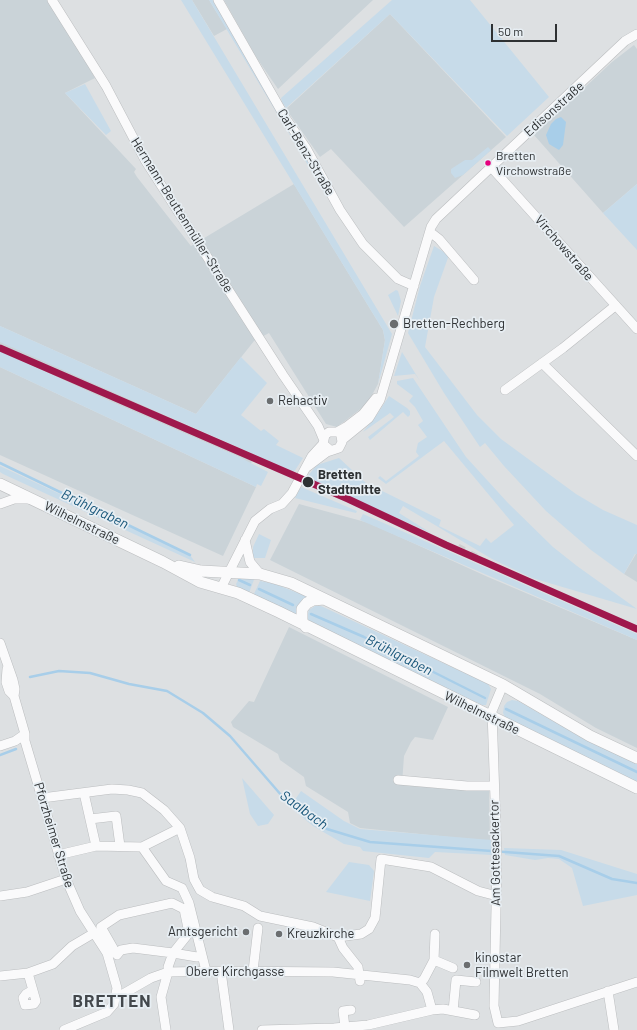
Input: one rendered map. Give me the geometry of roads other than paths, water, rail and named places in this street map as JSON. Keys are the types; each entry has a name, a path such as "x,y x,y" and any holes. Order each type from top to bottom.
{"main road":[{"name":"Wilhelmstraße","path":"0,484 163,562 200,582 238,593 637,788"},
{"name":"Wilhelmstraße","path":"163,562 201,571 260,574 291,583 503,685 590,736 637,758"},
{"path":"306,627 302,621 302,609 307,603 313,600 324,599"}],"street":[{"name":"Hermann-Beuttenmüller-Straße","path":"52,0 106,86 145,160 283,375 318,426 331,437 330,450"},
{"name":"Carl-Benz-Straße","path":"218,0 286,119 306,148 340,210 363,244 398,278 414,286"},
{"name":"Edisonstraße","path":"414,286 430,232 436,219 442,212 625,42 637,34"},
{"name":"Virchowstraße","path":"491,167 637,329"},
{"path":"430,232 439,239 474,280"},
{"path":"221,588 255,521 270,509 282,504 292,493 312,456 331,437 369,418 375,410 384,387 414,286"},
{"path":"505,390 615,306"},
{"path":"542,363 637,456"},
{"path":"306,467 330,450 339,448 331,437"},
{"path":"0,504 14,499 32,499"},
{"path":"245,540 250,562 260,574"},
{"name":"Pforzheimer Straße","path":"0,643 7,665 6,682 9,691 14,696 25,734 25,741 58,855 66,879 80,911 106,953 111,964 117,988 116,998"},
{"name":"Am Gottesackertor","path":"495,1027 494,1006 497,846 492,711 503,685"},
{"path":"0,746 25,734"},
{"path":"398,780 467,786 494,786"},
{"path":"42,798 112,789 142,793 164,810 180,828 190,858 194,879 200,890 212,897 244,906 269,919 301,924 338,937 361,934 369,929 374,918 381,859 431,867 478,891 497,896"},
{"path":"84,793 96,846"},
{"path":"90,820 116,816 120,846"},
{"path":"58,855 96,846 142,847 180,828"},
{"path":"142,847 166,881 182,888 189,903 206,971"},
{"path":"0,896 27,892 66,879"},
{"path":"182,888 194,879"},
{"path":"166,1030 161,997 174,953 190,933 184,909 172,903 119,915 102,927 117,955 122,945 133,948 174,953 197,957"},
{"path":"253,970 258,928"},
{"path":"0,976 28,973 53,964 72,946 94,933"},
{"path":"432,1010 422,980 434,960 435,934"},
{"path":"338,937 343,948 356,964 360,978"},
{"path":"434,960 453,972 476,982"},
{"name":"Obere Kirchgasse","path":"116,998 168,970 333,972 360,978 422,980"},
{"path":"221,971 229,1030"},
{"path":"453,972 453,1010"},
{"path":"28,973 33,990"},
{"path":"495,1027 518,1021 637,982"},
{"path":"608,991 614,1030"},
{"path":"64,1030 108,1012 114,1004 116,998"},
{"path":"345,1027 343,1011 351,1010"},
{"path":"262,1030 345,1027 368,1028 432,1010 453,1010 475,1015"}],"water":[{"path":"561,117 566,122 563,145 559,150 549,144 546,135 551,124 556,119"}],"waterway":[{"name":"Brühlgraben","path":"0,463 190,555"},
{"name":"Brühlgraben","path":"239,580 250,585"},
{"name":"Brühlgraben","path":"259,589 293,605"},
{"name":"Brühlgraben","path":"311,614 364,637 485,698"},
{"name":"Saalbach","path":"30,677 59,671 90,673 129,684 167,691 203,713 230,736 282,796 327,829 370,842 559,856 612,879 637,883"},
{"name":"Brühlgraben","path":"506,709 637,772"},
{"name":"Saalbach","path":"0,755 16,749"}],"railway":[{"path":"459,545 515,576"}],"place":[{"name":"Bretten Virchowstraße","path":"488,163"},
{"name":"Bretten-Rechberg","path":"394,324"},
{"name":"Rehactiv","path":"270,401"},
{"name":"Bretten Stadtmitte","path":"308,482"},
{"name":"Amtsgericht","path":"246,932"},
{"name":"Kreuzkirche","path":"279,934"},
{"name":"kinostar Filmwelt Bretten","path":"467,965"}],"district":[{"name":"BRETTEN","path":"112,1001"}]}
